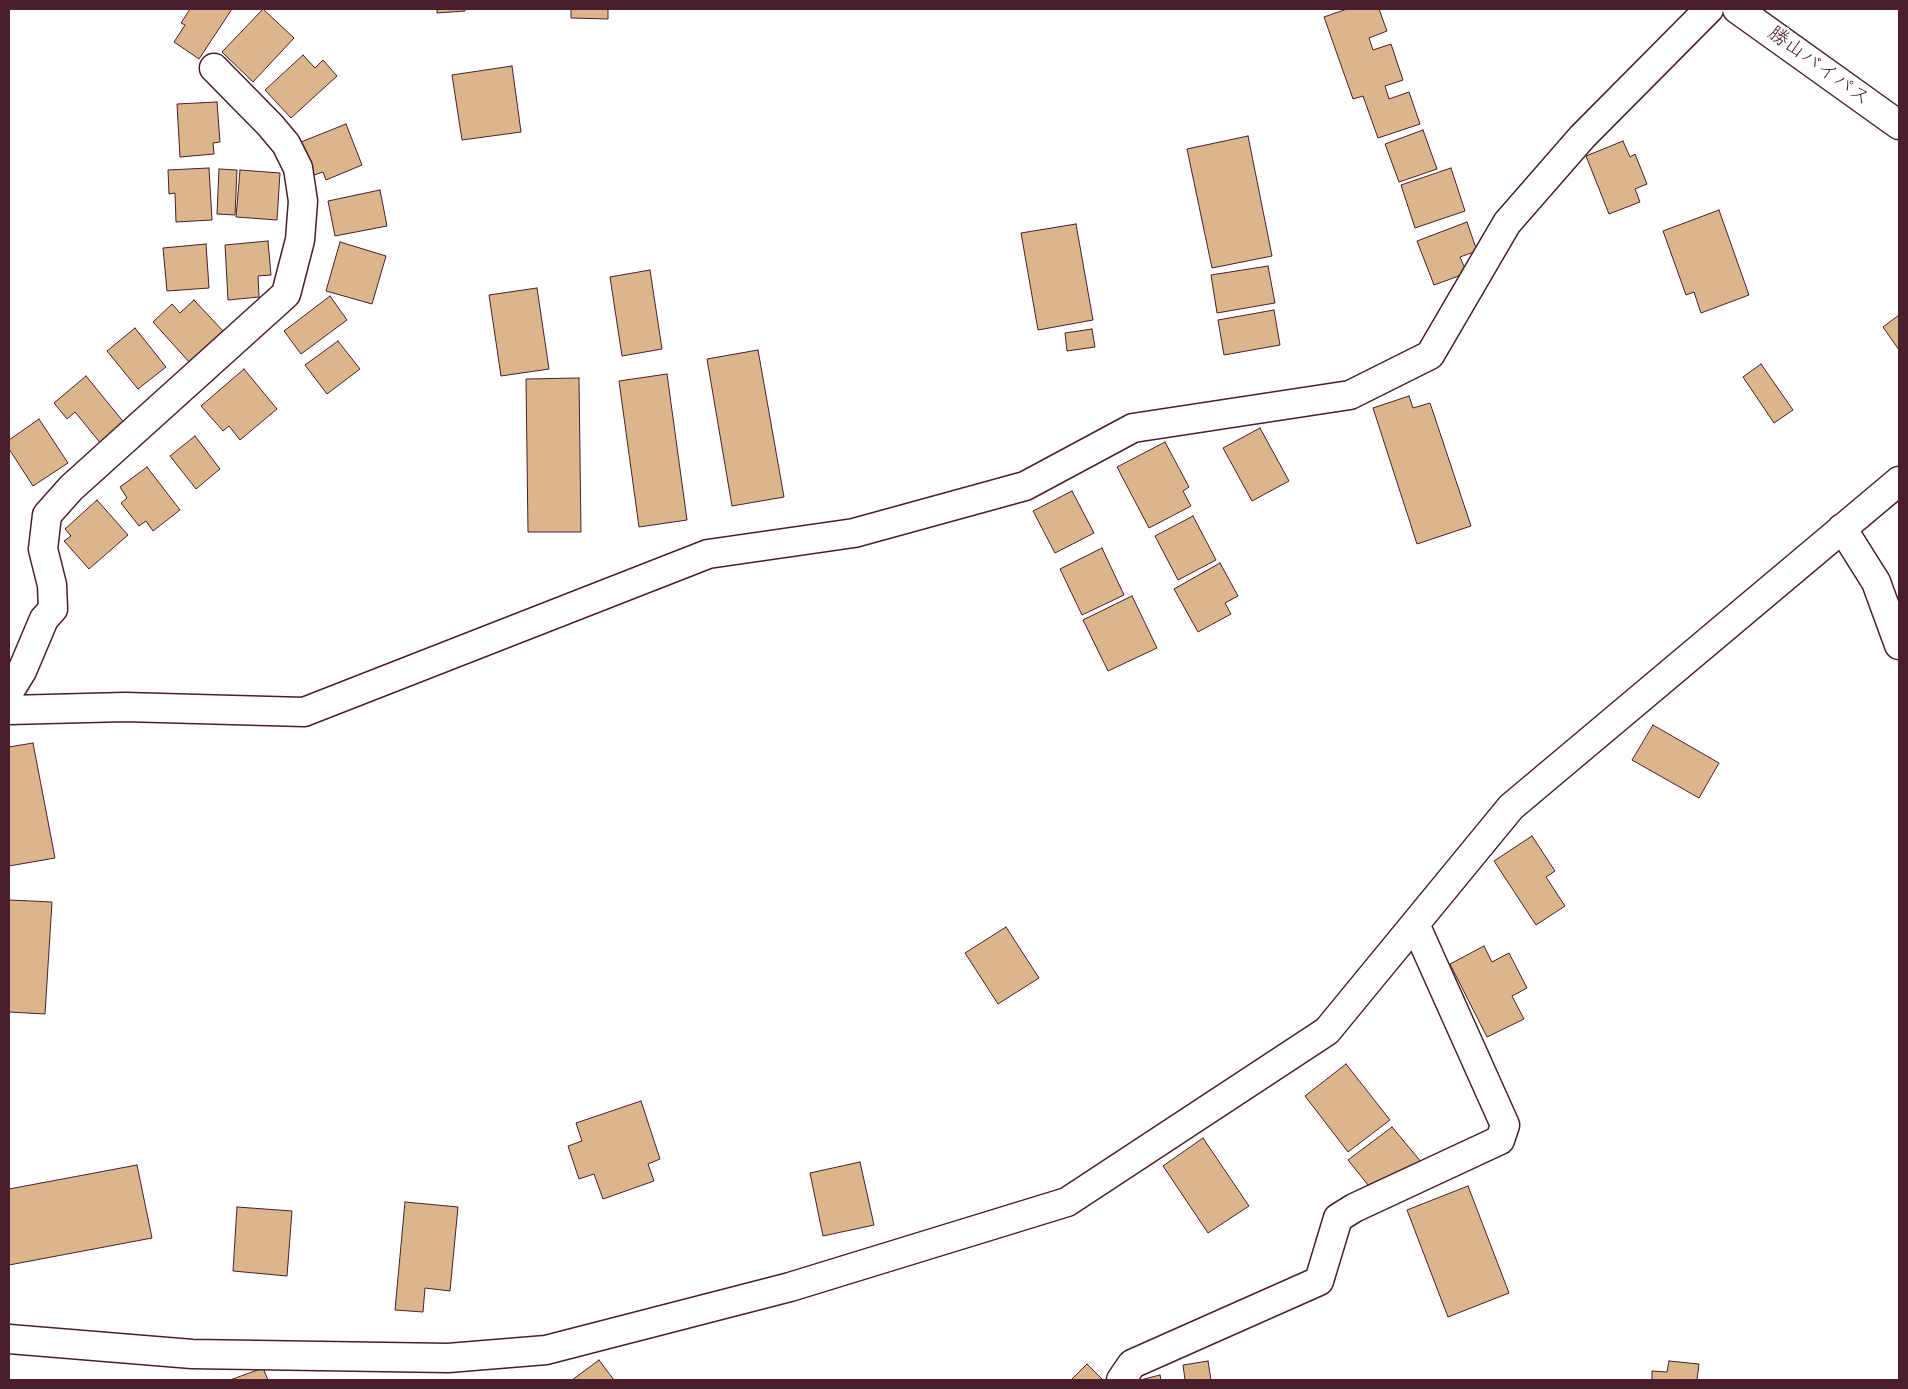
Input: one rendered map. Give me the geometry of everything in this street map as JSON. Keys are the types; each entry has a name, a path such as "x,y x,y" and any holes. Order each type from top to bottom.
{"street":[{"path":"9,710 125,707 304,712 708,554 854,533 1025,486 1133,428 1350,395 1430,355 1507,223 1582,138 1709,9"},
{"name":"勝山バイパス","path":"1737,9 1899,125"},
{"path":"9,692 22,670 44,619 52,608 52,585 43,549 47,515 72,488 286,294 300,240 302,201 298,168 286,144 214,68"},
{"path":"9,1339 192,1354 448,1358 546,1350 790,1287 1067,1202 1327,1031 1511,807 1899,481"},
{"path":"1842,528 1876,582 1899,645"},
{"path":"1121,1380 1132,1364 1319,1281 1338,1218 1354,1208 1500,1140 1506,1125 1414,924"}],"building":[{"path":"190,9 232,9 199,59 174,42 185,25 181,23"},
{"path":"263,9 294,38 253,82 222,52"},
{"path":"437,9 465,9 465,11 437,13"},
{"path":"571,9 608,9 608,19 571,18"},
{"path":"1347,9 1379,9 1387,31 1369,38 1373,50 1391,44 1403,80 1385,86 1389,99 1409,92 1420,124 1378,138 1363,96 1353,99 1324,17"},
{"path":"303,55 315,68 323,60 337,76 291,118 265,90"},
{"path":"512,66 521,132 462,140 452,75"},
{"path":"217,102 220,142 213,143 214,154 180,157 177,104"},
{"path":"346,124 362,165 326,180 323,172 314,175 301,142"},
{"path":"1423,130 1437,169 1399,182 1385,144"},
{"path":"1248,136 1272,256 1212,268 1187,149"},
{"path":"1623,141 1630,157 1635,154 1647,184 1635,189 1640,202 1609,214 1586,156"},
{"path":"209,168 212,220 176,222 175,193 169,194 168,170"},
{"path":"1451,168 1465,211 1415,228 1401,185"},
{"path":"219,169 237,170 235,215 217,214"},
{"path":"240,170 280,173 277,220 236,217"},
{"path":"380,190 387,226 335,236 328,201"},
{"path":"1719,210 1749,295 1701,313 1694,292 1686,295 1663,231"},
{"path":"1467,222 1477,251 1460,257 1467,273 1434,285 1417,241"},
{"path":"1076,224 1093,320 1038,330 1021,233"},
{"path":"268,241 271,275 258,276 259,297 228,300 225,245"},
{"path":"340,242 386,256 372,304 326,291"},
{"path":"206,244 209,288 167,291 163,248"},
{"path":"1268,266 1275,303 1217,313 1211,275"},
{"path":"650,270 662,349 622,356 610,277"},
{"path":"537,288 549,369 501,376 489,295"},
{"path":"330,296 347,320 301,354 284,331"},
{"path":"194,300 224,332 190,363 153,322 172,304 180,313"},
{"path":"1274,310 1280,345 1224,355 1218,320"},
{"path":"1899,315 1899,350 1883,327"},
{"path":"135,328 166,367 138,389 107,351"},
{"path":"1092,329 1095,347 1067,351 1065,333"},
{"path":"338,341 360,369 327,394 305,365"},
{"path":"758,350 784,497 732,506 707,359"},
{"path":"1761,364 1793,410 1774,423 1743,377"},
{"path":"244,369 277,409 240,440 229,426 223,431 201,406"},
{"path":"667,374 687,520 639,527 619,381"},
{"path":"86,376 126,425 102,445 75,412 67,419 54,403"},
{"path":"579,378 581,532 528,532 526,379"},
{"path":"1409,396 1413,408 1430,403 1471,526 1417,544 1373,408"},
{"path":"39,419 68,463 33,486 9,449 9,440"},
{"path":"1260,428 1289,481 1252,501 1223,448"},
{"path":"195,436 220,469 196,489 170,456"},
{"path":"1165,442 1189,487 1183,491 1191,506 1149,528 1117,467"},
{"path":"147,467 180,510 153,531 146,521 139,526 121,503 127,498 120,487"},
{"path":"1072,491 1094,533 1055,553 1033,511"},
{"path":"97,500 128,535 89,569 64,541 71,536 65,529"},
{"path":"1193,516 1216,560 1178,580 1155,536"},
{"path":"1102,548 1124,595 1082,615 1060,569"},
{"path":"1220,563 1238,596 1225,603 1231,614 1198,632 1174,589"},
{"path":"1132,596 1157,648 1108,671 1083,620"},
{"path":"1653,725 1719,763 1699,798 1632,760"},
{"path":"33,743 55,858 9,866 9,747"},
{"path":"1532,836 1555,871 1546,877 1565,906 1536,925 1494,861"},
{"path":"9,900 52,902 45,1014 9,1012"},
{"path":"1006,927 1039,978 998,1004 965,953"},
{"path":"1484,946 1492,962 1509,953 1527,988 1512,996 1524,1019 1487,1037 1450,964"},
{"path":"1346,1064 1390,1120 1348,1152 1305,1096"},
{"path":"641,1101 660,1159 648,1164 654,1181 603,1199 594,1174 579,1179 568,1146 582,1141 576,1123"},
{"path":"1392,1127 1422,1163 1368,1185 1348,1160"},
{"path":"1203,1138 1249,1206 1208,1233 1163,1166"},
{"path":"860,1162 874,1225 823,1236 810,1173"},
{"path":"137,1165 152,1238 9,1265 9,1189"},
{"path":"1468,1186 1509,1293 1448,1317 1407,1210"},
{"path":"405,1202 458,1207 450,1291 425,1288 423,1312 395,1310"},
{"path":"237,1207 292,1211 287,1276 233,1271"},
{"path":"599,1360 614,1380 572,1380"},
{"path":"1208,1361 1211,1380 1185,1380 1183,1365"},
{"path":"1669,1361 1699,1364 1697,1380 1652,1380 1652,1371 1667,1372"},
{"path":"1087,1364 1103,1380 1071,1380"},
{"path":"263,1368 268,1380 230,1380"},
{"path":"1160,1375 1161,1380 1140,1380"}]}
